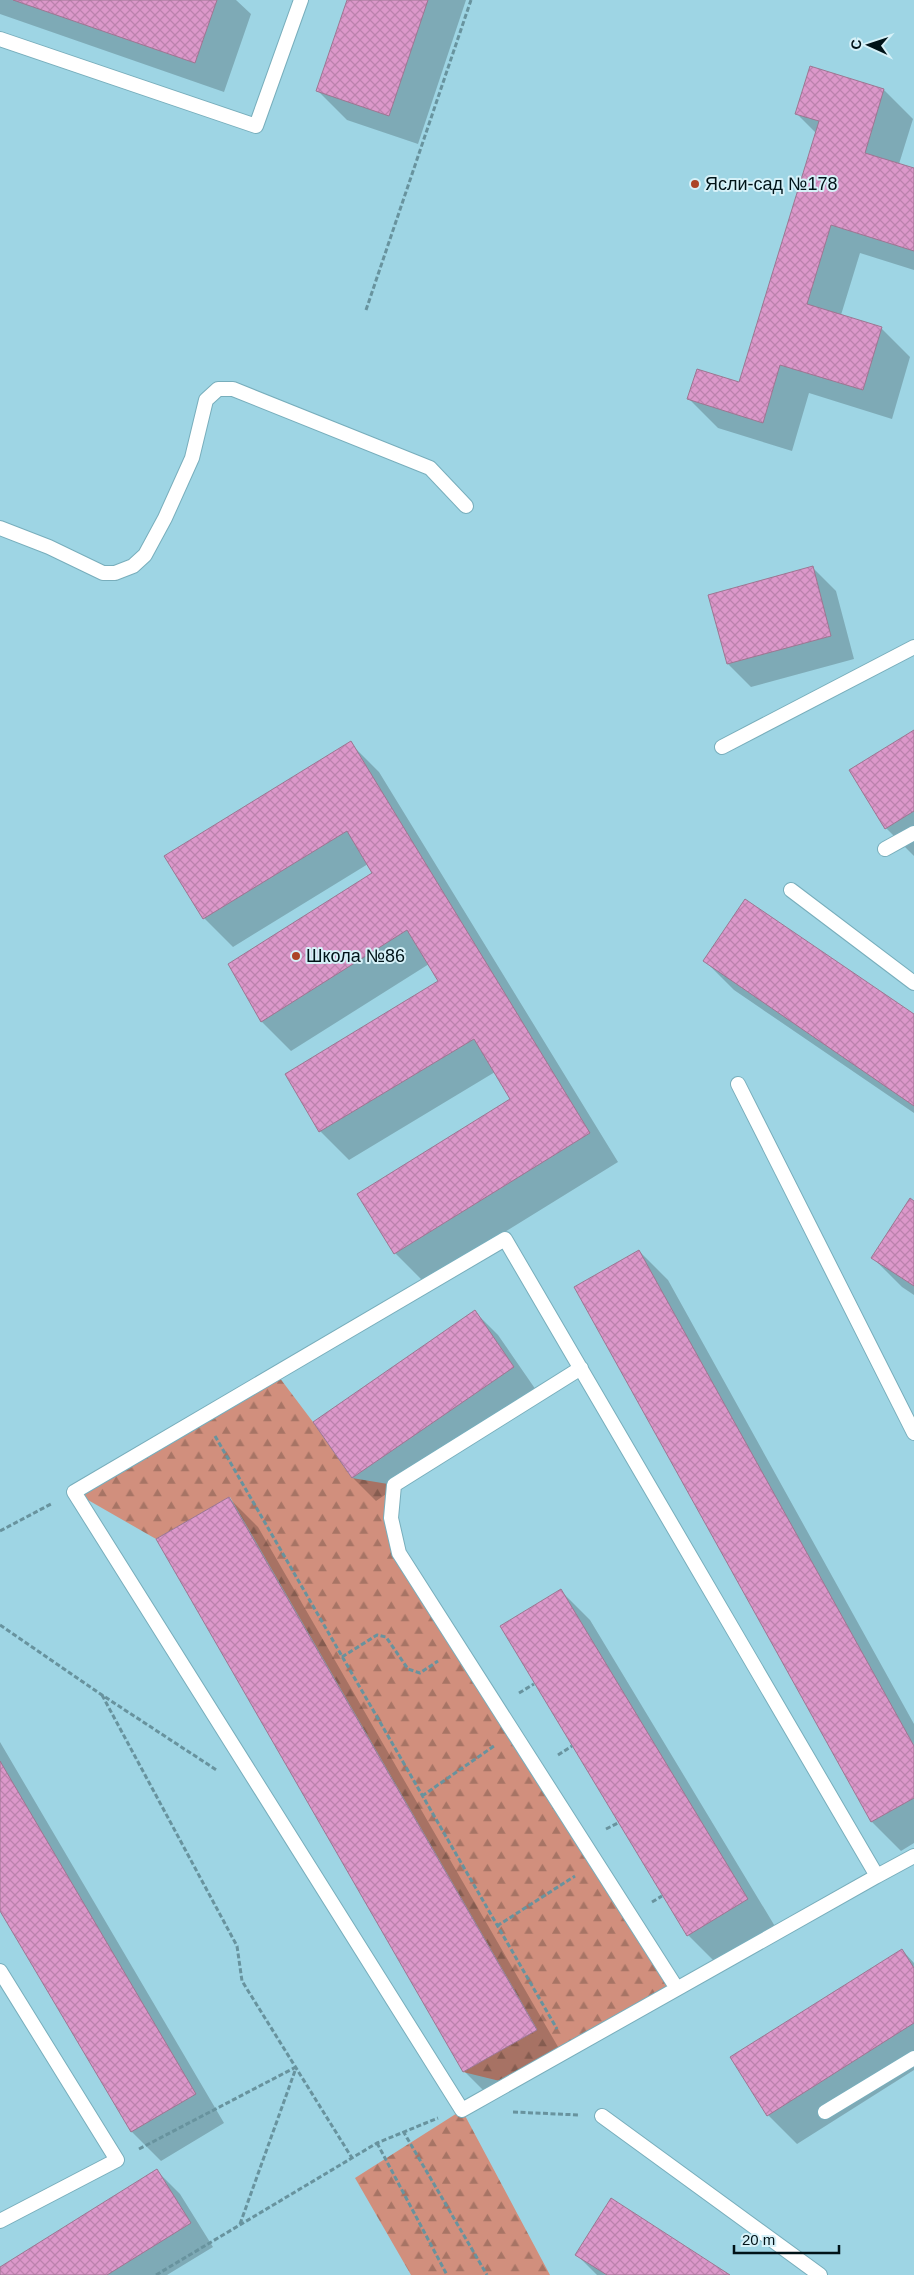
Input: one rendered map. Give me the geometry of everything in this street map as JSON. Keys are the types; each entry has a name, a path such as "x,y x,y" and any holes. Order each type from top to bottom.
{"lane":[{"path":"0,39 256,126 300,0"},
{"path":"0,528 50,547 103,573 115,572 133,566 145,555 165,518 192,458 206,400 218,389 233,388 430,468 466,506"},
{"path":"722,747 914,647"},
{"path":"886,849 914,833"},
{"path":"791,890 914,983"},
{"path":"738,1084 914,1433"},
{"path":"877,1876 505,1239 74,1492 462,2110 676,1987 914,1856"},
{"path":"581,1368 394,1485 391,1518 399,1553 676,1987"},
{"path":"0,1971 117,2160 0,2221"},
{"path":"824,2112 914,2058"},
{"path":"602,2116 820,2275"}],"path":[{"path":"366,310 471,0"},
{"path":"203,1416 568,2049"},
{"path":"0,1531 74,1492"},
{"path":"0,1625 102,1696 222,1773"},
{"path":"342,1657 377,1635 386,1638 408,1669 420,1673 459,1647"},
{"path":"102,1696 237,1946 242,1981 352,2158"},
{"path":"422,1796 514,1732"},
{"path":"497,1926 597,1862"},
{"path":"117,2160 296,2067"},
{"path":"240,2225 296,2067"},
{"path":"156,2275 377,2143 402,2131 462,2110"},
{"path":"509,2112 602,2116"},
{"path":"402,2131 487,2275"},
{"path":"377,2143 447,2275"}],"green space":[{"path":"276,1373 352,1478 394,1485 399,1553 676,1987 508,2083 463,2072 537,2029 230,1497 156,1539 74,1492"},
{"path":"462,2110 550,2275 411,2275 355,2178"}],"building":[{"path":"13,0 217,0 195,63"},
{"path":"347,0 428,0 389,116 316,91"},
{"path":"810,66 884,89 865,153 914,168 914,251 831,225 807,304 882,327 863,390 780,365 763,423 687,399 697,369 739,382 819,121 795,114"},
{"path":"813,566 831,636 727,664 708,595"},
{"path":"914,730 914,811 885,829 849,770"},
{"path":"351,741 590,1133 394,1254 357,1194 510,1099 474,1039 319,1132 285,1074 438,981 407,930 261,1022 228,964 372,873 347,831 203,919 164,856"},
{"path":"745,899 914,1014 914,1106 703,961"},
{"path":"910,1198 914,1201 914,1286 871,1258"},
{"path":"639,1250 914,1746 914,1798 871,1822 574,1287"},
{"path":"475,1310 514,1367 352,1478 313,1422"},
{"path":"229,1497 537,2030 463,2072 156,1539"},
{"path":"561,1589 748,1899 687,1936 500,1626"},
{"path":"0,1761 196,2094 131,2132 0,1911"},
{"path":"902,1949 914,1968 914,2023 767,2116 730,2057"},
{"path":"157,2169 191,2223 107,2275 0,2275 0,2267"},
{"path":"611,2198 730,2275 607,2275 575,2255"}],"place":[{"name":"Ясли-сад №178","path":"695,184"},
{"name":"Школа №86","path":"296,956"}]}
